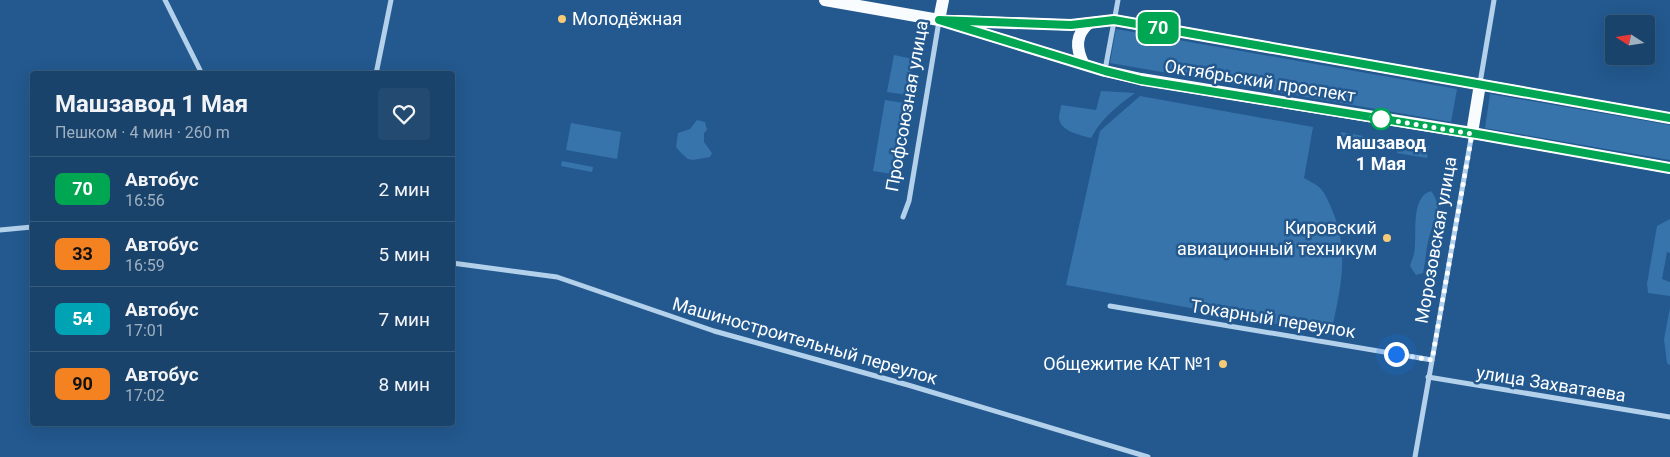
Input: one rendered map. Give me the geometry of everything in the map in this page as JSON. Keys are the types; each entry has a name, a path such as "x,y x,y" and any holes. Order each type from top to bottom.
{"main road":[{"name":"Октябрьский проспект","path":"825,0 939,20 1105,71 1141,80 1670,168"},
{"name":"Профсоюзная улица","path":"939,20 943,0"},
{"name":"Октябрьский проспект","path":"939,20 1071,25 1114,20 1670,118"},
{"path":"1083,63 1078,52 1077,43 1079,36 1089,23"},
{"name":"Морозовская улица","path":"1472,134 1480,84"}],"street":[{"path":"165,0 200,71"},
{"path":"377,71 391,0"},
{"path":"1105,71 1118,0"},
{"name":"Морозовская улица","path":"1480,84 1494,0"},
{"name":"Профсоюзная улица","path":"903,217 909,200 939,20"},
{"name":"Морозовская улица","path":"1415,457 1472,134"},
{"path":"0,230 30,227"},
{"name":"Машиностроительный переулок","path":"455,263 557,277 714,331 908,385 1148,457"},
{"name":"Токарный переулок","path":"1110,306 1432,360"},
{"name":"улица Захватаева","path":"1428,377 1670,417"}],"shaded area":[{"path":"1116,29 1457,89 1451,122 1110,63"},
{"path":"894,55 913,59 907,95 887,92"},
{"path":"1101,91 1135,93 1110,113 1091,138 1071,132 1062,126 1059,117 1061,105 1096,110"},
{"path":"1490,94 1670,125 1670,160 1485,128"},
{"path":"1140,96 1313,127 1304,178 1322,190 1326,196 1333,212 1341,243 1342,273 1331,334 1066,285 1100,131"},
{"path":"885,100 904,103 892,174 873,171"},
{"path":"697,120 705,122 707,130 704,133 704,142 712,153 710,157 693,160 688,159 676,147 678,133 690,129"},
{"path":"571,123 621,132 617,159 566,150"},
{"path":"1341,132 1363,136 1369,144 1368,148 1339,143"},
{"path":"1406,142 1429,146 1427,158 1397,153 1397,149"},
{"path":"562,161 593,167 592,172 561,166"},
{"path":"1431,191 1438,207 1428,241 1423,273 1416,275 1410,266 1415,247 1417,209 1424,195"},
{"path":"1670,219 1670,253 1667,252 1662,279 1670,282 1670,296 1648,293 1647,284 1657,226"},
{"path":"1670,308 1670,365 1667,363 1664,339"}],"bus line":[{"name":"70","path":"1670,118 1114,20 1071,25 939,20 1068,58 1105,71 1141,80 1483,135 1670,168"}],"place":[{"name":"Молодёжная","path":"562,19"},
{"name":"Машзавод 1 Мая","path":"1381,119"},
{"name":"Кировский авиационный техникум","path":"1387,238"},
{"name":"Общежитие КАТ №1","path":"1223,364"}],"route":[{"path":"1381,119 1372,117 1472,134 1432,360 1396,354"}]}
